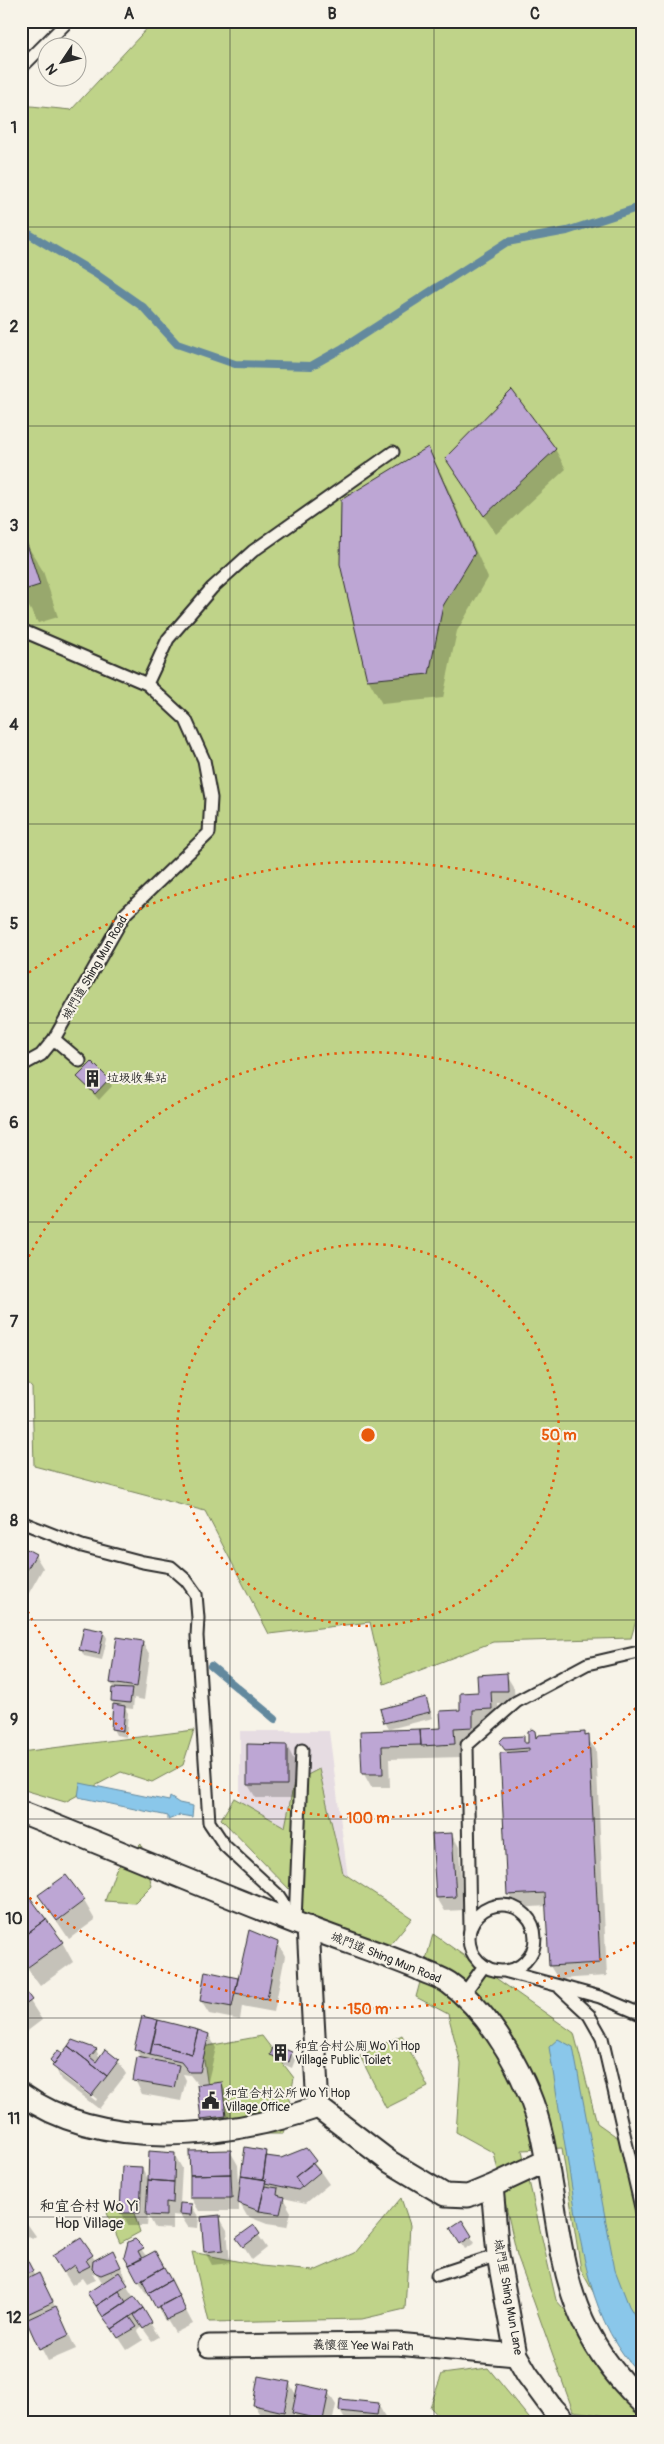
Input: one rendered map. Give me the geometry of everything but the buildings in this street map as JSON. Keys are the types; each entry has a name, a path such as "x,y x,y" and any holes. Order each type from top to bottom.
{"street":[{"name":"城門道 Shing Mun Road","path":"21,1812 297,1923 402,1962 447,1982 463,1995 482,2015 524,2083 534,2107 546,2160 560,2247 575,2304 584,2327 609,2367 643,2403"},
{"path":"297,1923 318,2107 390,2162 445,2196 468,2196 546,2160"},
{"path":"21,2094 33,2103 62,2116 92,2124 169,2134 230,2130 289,2117 318,2107"},
{"name":"城門里 Shing Mun Lane","path":"492,2186 498,2255 516,2355 527,2374 552,2408 566,2423"},
{"name":"義懷徑 Yee Wai Path","path":"209,2346 397,2344 516,2355"}],"lane":[{"path":"21,68 68,21"},
{"path":"148,684 168,638 212,588 253,551 393,452"},
{"name":"城門道 Shing Mun Road","path":"21,630 148,684 186,720 204,760 211,798 209,833 125,914 54,1039 42,1055 21,1066"},
{"path":"54,1039 80,1061"},
{"path":"21,1522 82,1546 142,1562 171,1567 186,1580 196,1594 198,1618 196,1636 209,1822 224,1846 278,1895 297,1923"},
{"path":"643,1650 587,1664 556,1680 516,1702 467,1745 471,1950 484,1966 494,1970 600,1997 643,2016"},
{"path":"297,1923 302,1750"},
{"path":"470,1929 483,1912 493,1906 504,1905 515,1908 524,1914 531,1923 535,1934 535,1945 531,1956 524,1963 515,1969 504,1971"},
{"path":"463,1995 484,1966"},
{"path":"560,1988 589,2015 602,2038 643,2216"},
{"path":"437,2275 498,2255"}],"shaded area":[{"path":"240,1731 329,1731 349,1886 313,1892 279,1881 282,1871 240,1833"}],"green space":[{"path":"154,21 643,21 643,1596 631,1638 493,1642 384,1684 370,1622 269,1634 205,1511 34,1466 32,1388 21,1376 21,105 71,110"},
{"path":"194,1730 183,1765 152,1782 121,1772 65,1802 21,1789 21,1752"},
{"path":"319,1769 343,1873 412,1918 384,1952 287,1906 291,1891 221,1819 234,1798 285,1827 294,1782"},
{"path":"141,1844 152,1886 135,1903 105,1901 116,1869"},
{"path":"433,1934 574,2033 597,2123 638,2152 643,2161 643,2362 625,2349 581,2270 562,2148 522,2150 556,2300 643,2398 643,2423 619,2423 614,2417 573,2411 517,2255 494,2153 456,2132 461,2064 448,2014 416,1997"},
{"path":"402,2035 428,2087 386,2108 360,2056"},
{"path":"262,2036 294,2078 283,2134 215,2134 202,2047"},
{"path":"401,2198 410,2225 405,2309 362,2319 209,2322 192,2252 261,2266 314,2271 355,2253"},
{"path":"116,2202 133,2210 140,2232 120,2243 107,2213"},
{"path":"488,2368 533,2423 445,2423 430,2407 442,2374"}],"water":[{"path":"80,1783 169,1801 170,1797 179,1803 193,1806 192,1817 180,1815 168,1820 168,1816 78,1797"},
{"path":"558,2039 573,2047 615,2270 629,2306 643,2330 643,2377 625,2356 610,2333 590,2283 578,2229 549,2047"}],"waterway":[{"path":"21,231 96,274 143,307 177,344 235,364 311,366 341,349 507,242 567,231 643,206"},
{"path":"211,1666 275,1719"}],"place":[{"name":"垃圾收集站","path":"93,1078"},
{"name":"和宜合村公廁 Wo Yi Hop Village Public Toilet","path":"281,2053"},
{"name":"和宜合村公所 Wo Yi Hop Village Office","path":"211,2100"}],"district":[{"name":"和宜合村 Wo Yi Hop Village","path":"89,2214"}]}
